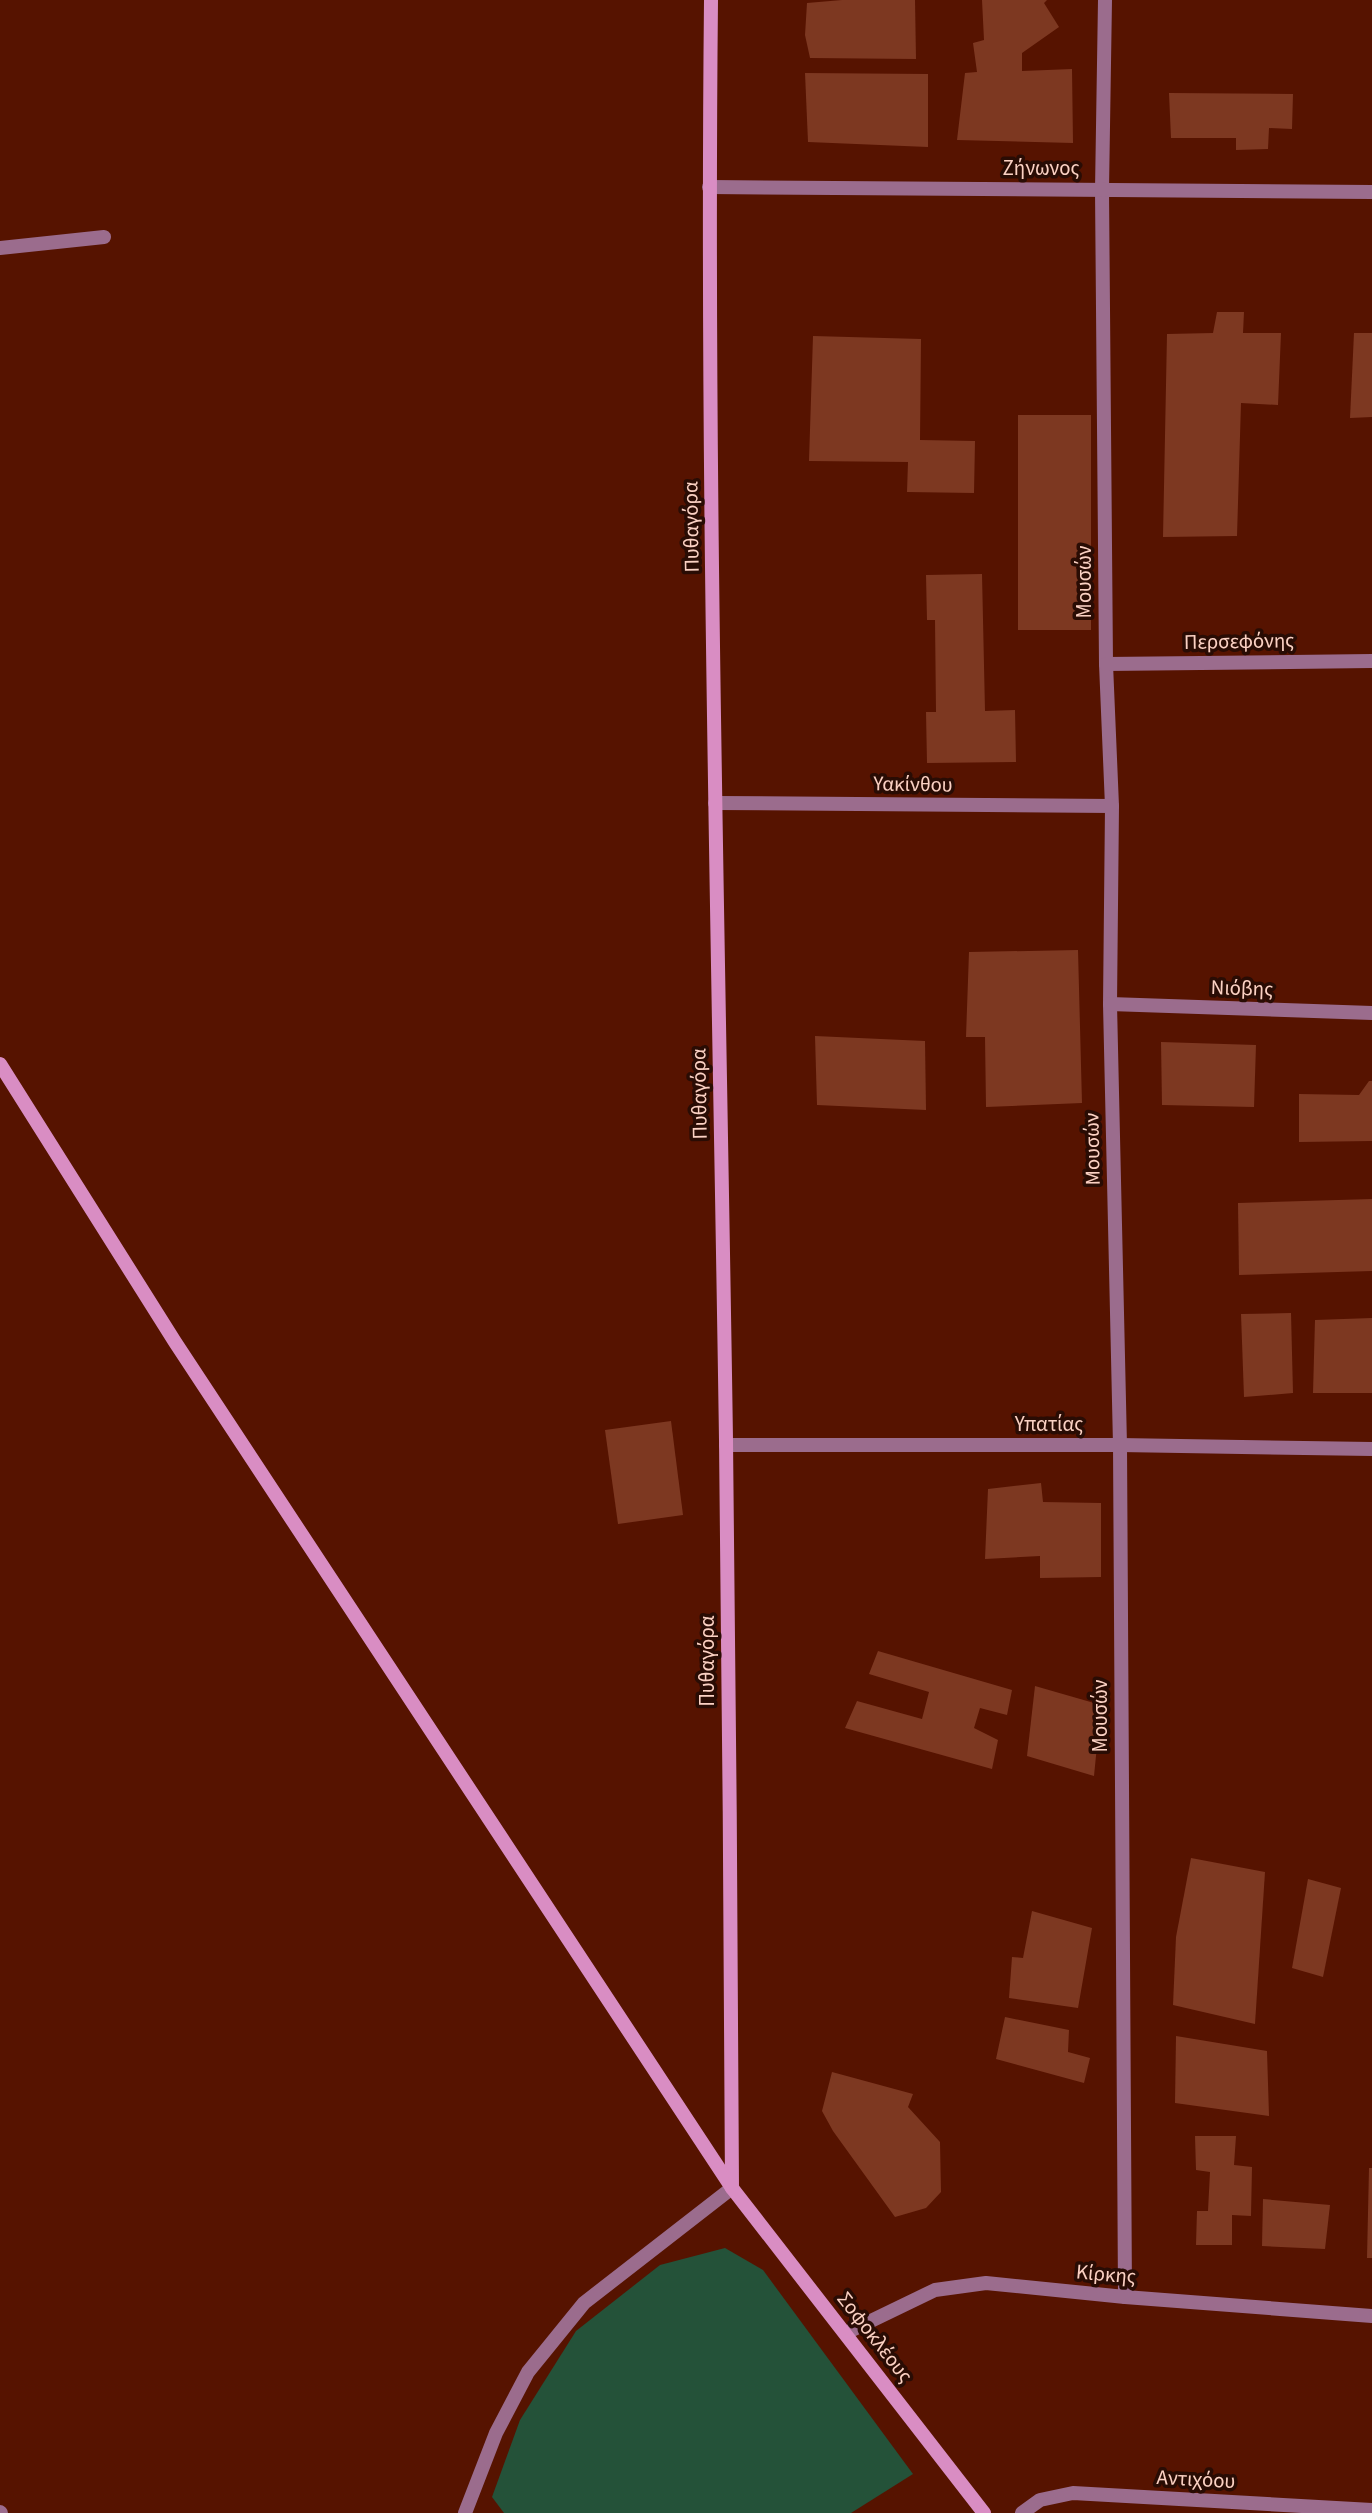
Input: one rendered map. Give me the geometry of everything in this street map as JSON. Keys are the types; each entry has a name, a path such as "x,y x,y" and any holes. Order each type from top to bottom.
{"street":[{"name":"Πυθαγόρα","path":"711,0 709,187 715,803 726,1445 732,2188"},
{"name":"Μουσών","path":"1105,0 1102,190 1106,664 1112,806 1110,1004 1119,1445 1125,2297"},
{"name":"Ζήνωνος","path":"709,187 1372,192"},
{"path":"0,248 104,237"},
{"name":"Περσεφόνης","path":"1106,664 1372,661"},
{"name":"Υακίνθου","path":"715,803 1112,806"},
{"name":"Νιόβης","path":"1110,1004 1372,1013"},
{"name":"Σοφοκλέους","path":"0,1064 175,1342 732,2188 984,2513"},
{"name":"Υπατίας","path":"726,1445 1119,1445 1372,1449"},
{"path":"470,2510 496,2433 528,2372 584,2303 732,2188"},
{"name":"Κίρκης","path":"846,2333 935,2290 986,2283 1125,2297 1372,2316"},
{"name":"Αντιχόου","path":"1022,2513 1040,2500 1073,2493 1372,2510"}],"green space":[{"path":"725,2248 763,2270 913,2474 851,2513 504,2513 492,2497 520,2420 576,2331 660,2265"}],"building":[{"path":"915,0 916,59 810,58 805,35 807,3"},
{"path":"982,0 1047,0 1044,3 1059,27 1022,53 1022,71 1072,69 1073,143 957,140 965,73 977,72 973,43 984,40"},
{"path":"805,73 928,74 928,147 808,142"},
{"path":"1169,93 1293,94 1292,129 1269,128 1268,149 1236,150 1236,138 1171,138"},
{"path":"1217,312 1244,312 1243,333 1281,333 1278,405 1241,403 1237,536 1163,537 1167,334 1213,333"},
{"path":"1354,333 1372,333 1372,417 1350,418"},
{"path":"813,336 921,339 920,440 975,441 974,493 907,492 908,462 809,461"},
{"path":"1018,415 1091,415 1091,630 1018,630"},
{"path":"982,574 985,711 1015,710 1016,762 927,763 926,712 936,712 935,620 927,620 926,575"},
{"path":"1078,950 1082,1103 986,1107 985,1037 966,1037 969,952"},
{"path":"815,1036 925,1041 926,1110 817,1105"},
{"path":"1161,1042 1256,1045 1254,1107 1162,1105"},
{"path":"1369,1081 1372,1081 1372,1141 1299,1142 1299,1094 1359,1095"},
{"path":"1372,1199 1372,1271 1239,1275 1238,1203"},
{"path":"1291,1313 1293,1393 1244,1397 1241,1314"},
{"path":"1372,1318 1372,1393 1313,1393 1315,1320"},
{"path":"671,1421 683,1515 618,1524 605,1430"},
{"path":"1041,1483 1043,1502 1101,1503 1101,1577 1040,1578 1040,1556 985,1559 988,1489"},
{"path":"878,1651 1012,1690 1007,1715 980,1708 974,1728 998,1740 992,1769 845,1728 857,1701 922,1719 929,1692 869,1674"},
{"path":"1035,1686 1101,1705 1094,1776 1027,1756"},
{"path":"1191,1858 1265,1872 1255,2024 1173,2005 1176,1937"},
{"path":"1308,1879 1341,1888 1323,1977 1292,1968"},
{"path":"1032,1911 1092,1928 1078,2008 1009,1998 1012,1957 1023,1958"},
{"path":"1005,2017 1069,2030 1068,2052 1090,2058 1084,2083 996,2059"},
{"path":"1176,2036 1267,2051 1269,2116 1175,2103"},
{"path":"832,2072 913,2094 908,2107 940,2142 941,2192 926,2208 895,2217 833,2131 822,2111"},
{"path":"1195,2136 1236,2136 1234,2165 1252,2167 1251,2216 1232,2215 1232,2245 1196,2245 1197,2211 1208,2211 1210,2172 1196,2170"},
{"path":"1369,2168 1372,2168 1372,2258 1367,2258"},
{"path":"1263,2199 1330,2205 1325,2249 1262,2246"}]}
